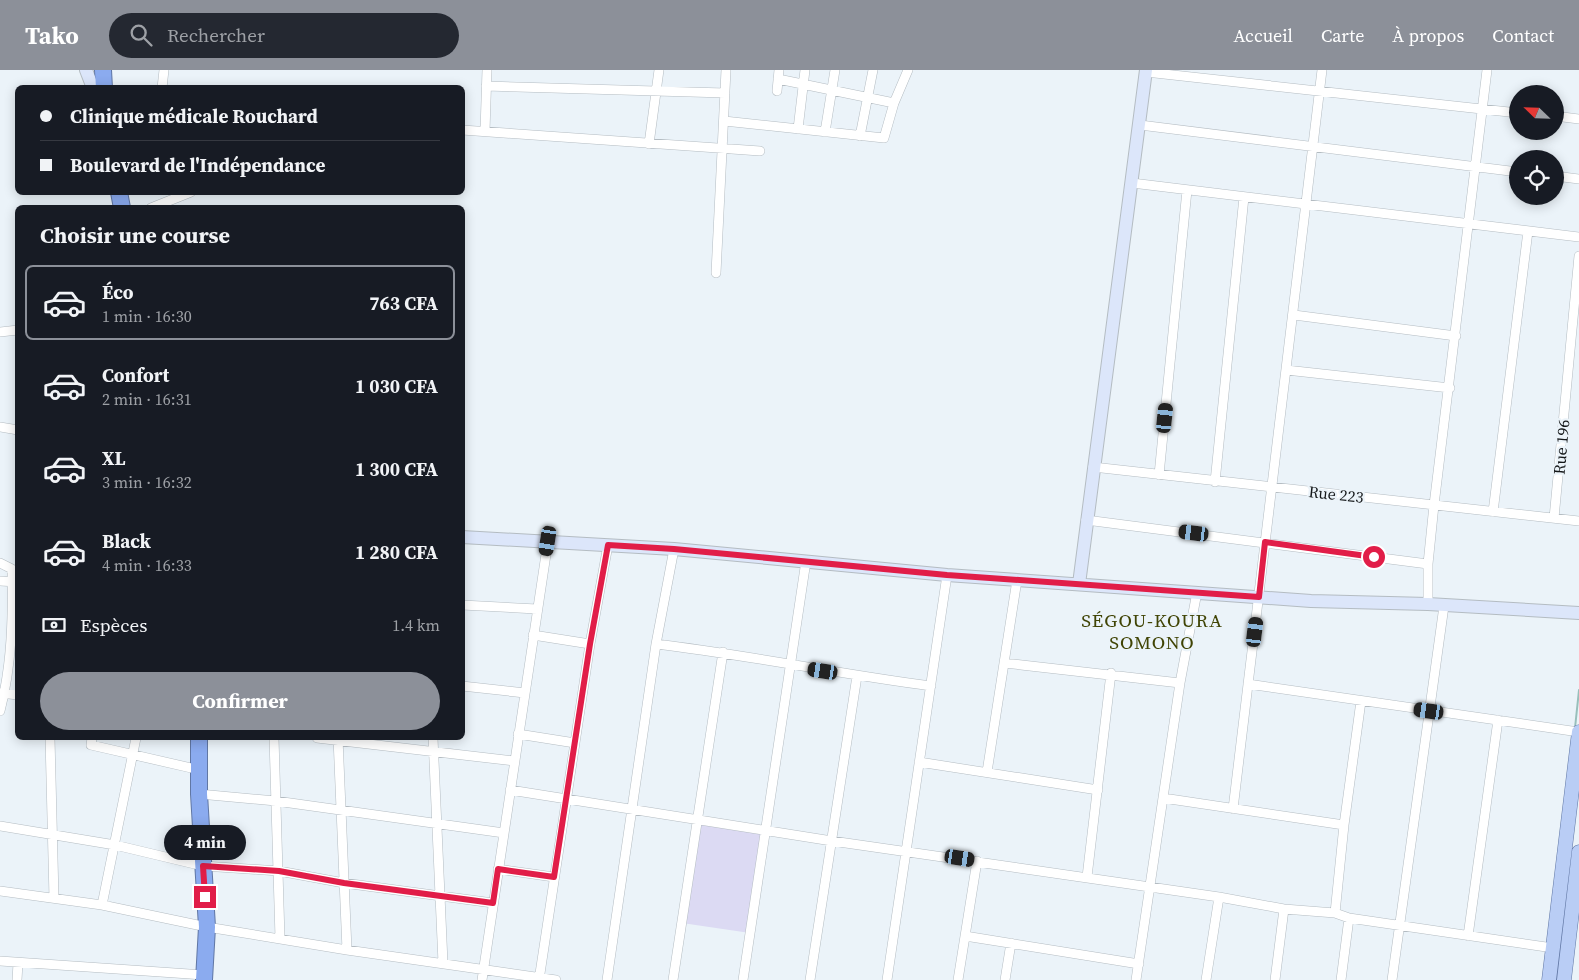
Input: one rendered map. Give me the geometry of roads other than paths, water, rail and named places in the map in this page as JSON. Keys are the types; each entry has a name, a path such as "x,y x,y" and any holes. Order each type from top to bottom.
{"highway":[{"path":"103,70 104,85"},
{"path":"199,740 199,794 207,927 204,977"}],"main road":[{"path":"1549,980 1579,732"},
{"path":"1564,980 1574,948 1579,852"}],"street":[{"path":"86,70 92,85"},
{"path":"162,85 164,70"},
{"path":"485,131 487,70"},
{"path":"649,144 659,70"},
{"path":"716,273 726,70"},
{"path":"798,129 805,70"},
{"path":"825,132 835,70"},
{"path":"860,136 873,70"},
{"path":"724,121 884,138 894,103 908,70"},
{"path":"1233,809 1322,70"},
{"path":"1428,604 1428,564 1434,505 1450,388 1467,223 1487,70"},
{"path":"1079,584 1146,71 1509,111"},
{"path":"777,91 778,75 803,84 894,103"},
{"path":"486,86 725,93"},
{"path":"1564,117 1579,119"},
{"path":"1140,125 1509,171"},
{"path":"465,130 760,151"},
{"path":"1564,177 1579,179"},
{"path":"1132,183 1579,236"},
{"path":"1159,475 1187,190"},
{"path":"158,205 184,195"},
{"path":"1215,482 1244,197"},
{"path":"1492,512 1528,231"},
{"name":"Rue 196","path":"1554,518 1579,256"},
{"path":"1294,315 1456,336"},
{"path":"0,332 15,330"},
{"path":"1286,370 1450,388"},
{"path":"0,427 15,430"},
{"name":"Rue 223","path":"1093,467 1579,521"},
{"path":"1086,520 1428,564"},
{"path":"465,537 674,549 947,575 1259,597 1579,613"},
{"path":"482,980 548,541"},
{"path":"539,979 590,644 608,545"},
{"path":"607,980 656,644 674,549"},
{"path":"743,980 806,561"},
{"path":"0,563 12,569 15,582 13,619 0,711"},
{"path":"887,980 947,575"},
{"path":"987,772 1017,580"},
{"path":"0,581 15,582"},
{"path":"1136,980 1180,683 1197,592"},
{"path":"465,605 537,609"},
{"path":"1392,980 1444,606"},
{"path":"533,635 590,644"},
{"path":"656,644 723,652 790,666 931,686"},
{"path":"673,980 723,652"},
{"path":"1004,663 1180,683"},
{"path":"1087,877 1111,674"},
{"path":"810,980 857,676"},
{"path":"1248,684 1579,732"},
{"path":"465,686 525,693"},
{"path":"2,693 15,695"},
{"path":"1335,913 1344,825 1361,700"},
{"path":"1468,936 1498,720"},
{"path":"518,734 575,742"},
{"path":"50,740 50,834 54,898"},
{"path":"92,740 91,745 200,770"},
{"path":"102,905 136,740"},
{"path":"274,740 280,938"},
{"path":"338,740 346,950"},
{"path":"345,740 514,761"},
{"path":"433,740 444,962"},
{"path":"919,762 1098,790"},
{"path":"510,790 832,841 1087,877 1284,909 1335,913 1350,918 1554,948"},
{"path":"199,794 276,801 504,832"},
{"path":"1163,798 1344,825"},
{"path":"0,826 115,845 203,866 279,871 344,883 493,903"},
{"path":"958,980 978,861"},
{"path":"498,869 554,877"},
{"path":"0,891 102,905 207,927 346,950 444,962 539,979 556,980"},
{"path":"1206,980 1219,897"},
{"path":"1275,980 1284,909"},
{"path":"1341,980 1350,918"},
{"path":"965,936 1139,964"},
{"path":"1005,980 1011,943"},
{"path":"0,962 119,969 204,977"},
{"path":"17,980 18,963"},
{"path":"118,980 119,969"}],"waterway":[{"path":"1575,728 1579,690"}],"district":[{"name":"SÉGOU-KOURA SOMONO","path":"1152,631"}]}
